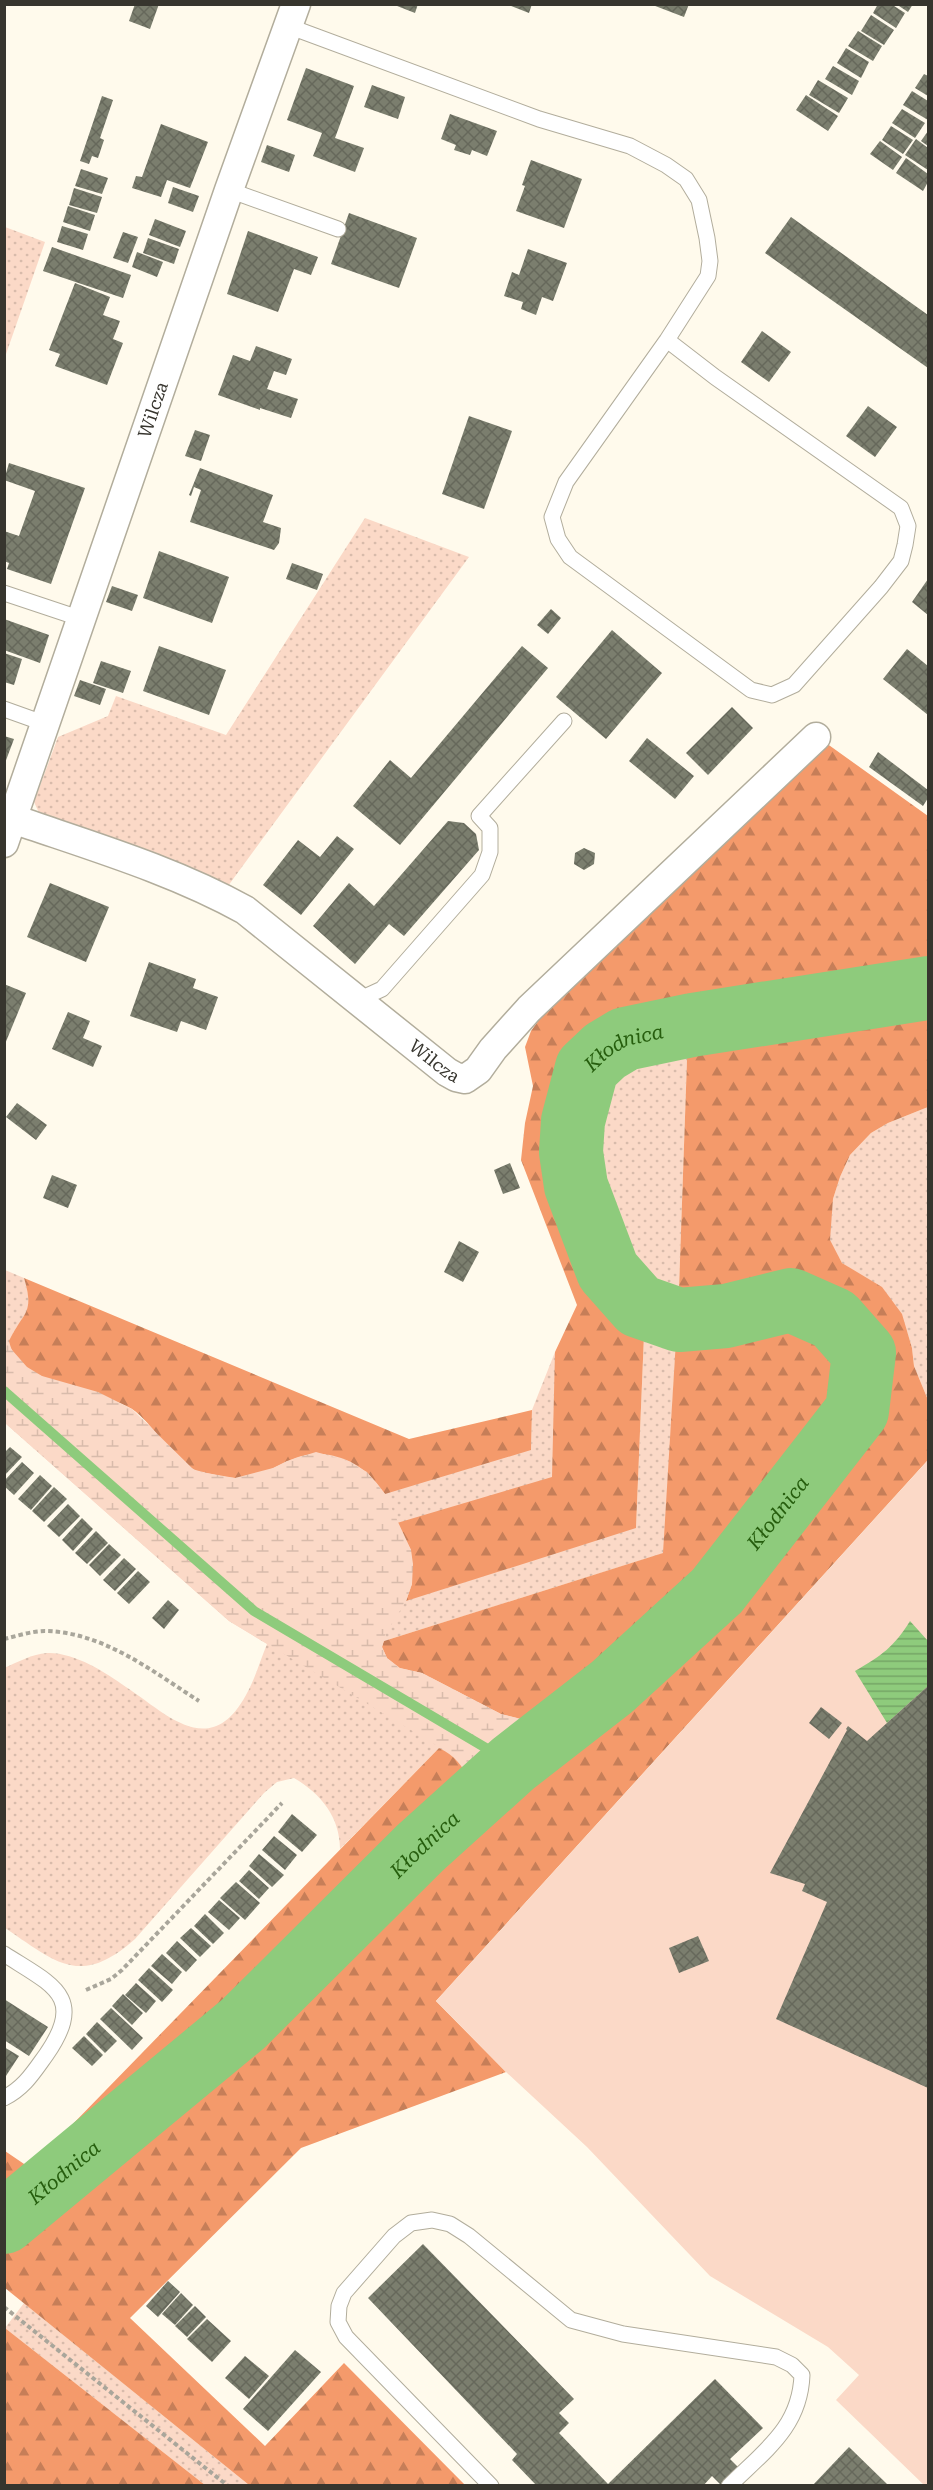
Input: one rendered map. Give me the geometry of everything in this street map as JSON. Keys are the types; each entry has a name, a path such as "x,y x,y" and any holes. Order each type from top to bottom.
{"street":[{"name":"Wilcza","path":"292,15 229,190 8,830 136,862 214,893 245,910 447,1071 456,1077 465,1079 472,1075 529,1009 816,737"}],"lane":[{"path":"292,15 539,119 630,146 666,165 686,179 699,200 710,261 708,276 700,292 667,340 566,482 552,518 558,539 570,557 751,690 772,695 794,685 881,587 901,561 908,526 902,508 725,384 667,340"},
{"path":"229,190 338,229"},
{"path":"4,593 82,619"},
{"path":"4,710 46,724"},
{"path":"358,1000 382,988 482,875 490,852 490,828 479,816 564,721"},
{"path":"4,1954 56,1988 64,2003 64,2022 58,2036 25,2085 4,2098"},
{"path":"491,2486 346,2337 338,2322 339,2306 344,2293 394,2236 411,2223 432,2220 450,2224 469,2236 571,2320 623,2334 776,2357 792,2366 802,2375 797,2408 786,2428 729,2486"}],"path":[{"path":"4,1640 44,1631 93,1641 126,1654 199,1701"},
{"path":"56,1988 86,1990 111,1979 122,1970 282,1803"},
{"path":"4,2307 228,2486"}],"green space":[{"path":"4,227 45,242 5,357"},
{"path":"365,518 469,557 228,886 40,815 34,802 58,737 108,716 116,696 226,735"},
{"path":"826,743 928,816 928,979 690,1021 623,1036 603,1049 585,1067 570,1123 568,1154 574,1187 607,1273 638,1308 645,1311 636,1528 406,1601 412,1584 411,1550 397,1523 552,1477 555,1352 577,1305 521,1160 525,1123 533,1086 525,1047 531,1031 541,1017"},
{"path":"928,996 928,1107 888,1123 871,1133 850,1155 833,1199 830,1240 842,1263 882,1287 902,1314 912,1348 914,1366 928,1400 928,1460 436,2001 506,2072 301,2148 130,2318 265,2446 344,2363 465,2485 249,2485 5,2288 5,2228 241,2029 426,1847 515,1767 613,1690 719,1594 859,1413 865,1352 836,1317 790,1297 726,1313 678,1317 688,1031"},
{"path":"688,1031 678,1317 641,1303 610,1270 578,1185 573,1153 576,1122 590,1070 607,1054 626,1043"},
{"path":"928,1107 928,1400 914,1366 907,1332 868,1280 842,1263 829,1240 833,1199 850,1155 871,1133 888,1123"},
{"path":"5,1270 24,1278 29,1302 26,1313 13,1333 148,1424 531,1450 532,1410 555,1352 557,1476 636,1528 645,1311 677,1323 664,1553 384,1641 458,1692 560,1724 507,1764 474,1794 470,1783 439,1748 340,1849 333,1817 313,1791 294,1778 277,1782 264,1793 135,1939 116,1954 99,1963 83,1966 68,1965 54,1959 5,1928 4,1668 47,1653 78,1659 109,1675 172,1719 203,1729 218,1725 232,1715 249,1689 267,1644 229,1621 5,1423"},
{"path":"24,1278 409,1439 532,1410 531,1450 385,1494 362,1469 344,1459 327,1454 299,1457 264,1472 235,1478 199,1471 182,1461 132,1409 118,1402 43,1377 27,1368 16,1356 9,1341 28,1306"},
{"path":"792,1303 832,1321 861,1354 854,1410 715,1589 608,1685 560,1724 543,1719 521,1719 501,1714 422,1673 400,1668 387,1658 382,1647 384,1641 663,1553 677,1323 727,1320"},
{"path":"5,1342 27,1367 42,1376 98,1392 132,1409 195,1471 235,1478 273,1468 316,1452 348,1461 367,1472 385,1494 411,1550 413,1564 412,1584 406,1601 385,1635 382,1647 387,1658 399,1668 422,1673 501,1714 521,1719 543,1719 560,1724 507,1764 474,1794 463,1765 451,1754 229,1621 5,1423"},
{"path":"928,1460 928,2485 924,2485 836,2400 859,2375 828,2347 710,2276 587,2147 506,2072 436,2001"},
{"path":"439,1748 452,1756 462,1767 474,1794 237,2023 5,2217 5,2151 30,2168"},
{"path":"24,2303 249,2485 205,2485 5,2328"},
{"path":"5,2328 205,2485 5,2485"}],"shaded area":[{"path":"910,1621 928,1641 928,1686 887,1723 855,1671 886,1650"}],"building":[{"path":"135,4 159,4 150,29 129,21"},
{"path":"392,4 418,4 415,13"},
{"path":"506,4 532,4 529,13"},
{"path":"650,4 689,4 684,17"},
{"path":"878,4 891,4 905,13 896,28 873,13"},
{"path":"896,4 913,4 908,12"},
{"path":"871,15 894,30 884,45 861,31"},
{"path":"858,31 882,46 873,61 848,46"},
{"path":"846,48 869,62 861,78 837,63"},
{"path":"833,66 859,81 852,95 825,79"},
{"path":"306,68 354,86 335,138 364,148 355,172 313,156 322,133 287,120"},
{"path":"924,74 928,76 928,96 915,88"},
{"path":"818,80 848,98 839,113 809,95"},
{"path":"372,85 405,97 398,119 364,107"},
{"path":"912,91 928,101 928,120 903,105"},
{"path":"806,95 838,116 828,131 796,110"},
{"path":"102,96 113,100 100,138 104,140 98,158 92,156 89,164 80,161"},
{"path":"902,109 925,123 915,138 892,123"},
{"path":"450,114 497,131 487,156 472,150 470,155 454,150 456,145 441,139"},
{"path":"161,124 208,142 190,188 167,180 161,197 132,188 136,176 142,177"},
{"path":"891,126 913,140 903,154 882,140"},
{"path":"928,131 928,146 921,141"},
{"path":"916,139 928,148 928,170 905,155"},
{"path":"880,141 902,157 893,170 870,154"},
{"path":"267,145 295,155 289,172 261,162"},
{"path":"906,158 928,174 928,182 923,191 896,173"},
{"path":"531,160 582,179 564,228 516,211"},
{"path":"81,169 108,178 102,194 75,186"},
{"path":"173,187 199,196 193,212 168,203"},
{"path":"74,188 102,197 97,213 69,205"},
{"path":"68,206 95,215 90,231 63,222"},
{"path":"349,213 417,238 399,288 331,264"},
{"path":"791,217 928,315 928,368 765,253"},
{"path":"155,219 186,231 180,247 149,235"},
{"path":"62,226 88,234 83,250 57,242"},
{"path":"248,231 318,257 311,275 294,269 278,312 227,294"},
{"path":"123,232 138,237 128,263 113,258"},
{"path":"148,238 179,249 174,264 143,253"},
{"path":"52,247 131,275 123,298 43,271"},
{"path":"528,249 567,263 553,301 542,297 536,315 521,309 523,302 504,296 512,272 519,275"},
{"path":"137,252 163,262 157,277 132,267"},
{"path":"75,283 110,297 103,315 120,321 113,339 123,343 107,385 55,366 60,354 49,350"},
{"path":"762,331 791,352 769,382 741,362"},
{"path":"256,346 292,359 286,375 274,371 267,389 298,399 291,418 218,395 233,355 250,361"},
{"path":"868,406 897,427 875,457 846,436"},
{"path":"469,416 512,431 484,509 442,494"},
{"path":"195,430 210,435 201,461 185,456"},
{"path":"9,463 85,488 51,584 7,569 9,563 4,561 4,531 19,536 35,491 4,480"},
{"path":"200,468 273,495 263,522 281,528 279,543 274,550 190,522 201,490 194,487 191,496 189,495"},
{"path":"159,551 229,577 212,623 143,598"},
{"path":"292,563 323,574 317,590 286,579"},
{"path":"928,579 928,615 912,602"},
{"path":"112,586 138,595 132,611 106,602"},
{"path":"551,609 561,618 548,634 537,625"},
{"path":"4,619 49,635 40,663 4,650"},
{"path":"612,630 662,673 606,739 556,697"},
{"path":"159,646 226,670 209,715 143,691"},
{"path":"522,646 548,668 400,845 353,806 390,760 411,778"},
{"path":"907,649 928,666 928,715 883,679"},
{"path":"4,653 22,659 14,685 4,682"},
{"path":"101,661 131,671 123,693 93,683"},
{"path":"80,680 106,689 100,705 74,696"},
{"path":"732,707 753,728 708,775 686,753"},
{"path":"4,736 14,739 5,763 4,763"},
{"path":"647,738 694,776 675,799 629,761"},
{"path":"878,752 928,790 928,798 923,806 869,767"},
{"path":"448,821 464,823 476,834 479,850 404,936 389,924 355,964 313,926 349,883 374,906"},
{"path":"337,836 354,849 301,915 263,885 298,840 320,857"},
{"path":"584,848 595,853 594,864 584,870 574,864 575,853"},
{"path":"50,883 109,907 86,962 27,937"},
{"path":"149,962 196,979 193,988 218,997 206,1030 181,1021 177,1032 130,1016"},
{"path":"4,984 26,993 5,1044 4,1044"},
{"path":"68,1012 90,1021 83,1038 102,1046 93,1067 52,1049"},
{"path":"17,1103 47,1125 36,1140 6,1117"},
{"path":"510,1163 520,1188 503,1194 494,1170"},
{"path":"52,1175 77,1185 68,1208 43,1198"},
{"path":"459,1241 479,1252 463,1282 444,1272"},
{"path":"10,1447 22,1457 4,1476 4,1453"},
{"path":"22,1462 34,1473 14,1495 4,1486 4,1481"},
{"path":"40,1475 52,1486 31,1510 18,1499"},
{"path":"54,1487 67,1499 44,1522 32,1511"},
{"path":"68,1504 80,1516 59,1537 47,1526"},
{"path":"82,1518 93,1529 73,1551 62,1540"},
{"path":"96,1531 108,1543 87,1564 75,1553"},
{"path":"109,1544 121,1555 100,1576 89,1565"},
{"path":"124,1558 136,1569 115,1591 103,1580"},
{"path":"138,1571 150,1582 129,1604 117,1593"},
{"path":"168,1600 179,1610 164,1629 152,1618"},
{"path":"928,1686 928,2088 776,2019 827,1902 802,1891 805,1884 770,1873 848,1726 867,1741"},
{"path":"821,1707 842,1723 829,1739 809,1723"},
{"path":"292,1814 317,1835 302,1852 278,1832"},
{"path":"274,1836 297,1855 285,1870 262,1850"},
{"path":"259,1854 284,1875 272,1887 249,1866"},
{"path":"249,1870 269,1888 259,1899 239,1881"},
{"path":"236,1882 260,1903 245,1920 220,1898"},
{"path":"219,1900 240,1918 229,1930 208,1912"},
{"path":"205,1914 224,1933 213,1944 194,1926"},
{"path":"191,1928 211,1946 200,1957 180,1938"},
{"path":"698,1936 709,1961 679,1973 669,1948"},
{"path":"177,1941 197,1960 186,1972 166,1953"},
{"path":"162,1954 182,1972 172,1984 151,1966"},
{"path":"149,1968 173,1990 162,2002 138,1980"},
{"path":"136,1983 156,2001 146,2013 125,1995"},
{"path":"123,1994 143,2013 132,2025 112,2006"},
{"path":"4,1999 48,2027 29,2056 4,2040"},
{"path":"111,2008 143,2038 132,2050 100,2019"},
{"path":"97,2022 117,2041 105,2053 86,2034"},
{"path":"84,2036 103,2055 92,2066 72,2048"},
{"path":"4,2047 19,2056 4,2079"},
{"path":"423,2244 574,2399 559,2413 569,2423 559,2433 608,2484 715,2379 763,2428 730,2459 740,2469 722,2486 712,2476 703,2486 537,2486 512,2460 517,2454 368,2298"},
{"path":"168,2281 180,2292 158,2317 146,2306"},
{"path":"181,2293 193,2305 175,2325 162,2314"},
{"path":"195,2306 206,2317 187,2337 175,2326"},
{"path":"207,2319 231,2341 212,2362 187,2339"},
{"path":"295,2350 321,2372 268,2431 243,2409"},
{"path":"245,2356 269,2376 249,2399 225,2378"},
{"path":"849,2447 889,2486 812,2486"}],"waterway":[{"name":"Kłodnica","path":"4,2222 243,2024 420,1848 513,1764 612,1687 717,1591 857,1411 864,1353 834,1319 791,1300 726,1316 679,1320 639,1306 608,1271 576,1186 571,1152 573,1121 587,1068 605,1051 625,1039 692,1025 928,988"},
{"path":"4,1391 254,1611 513,1764"}]}
